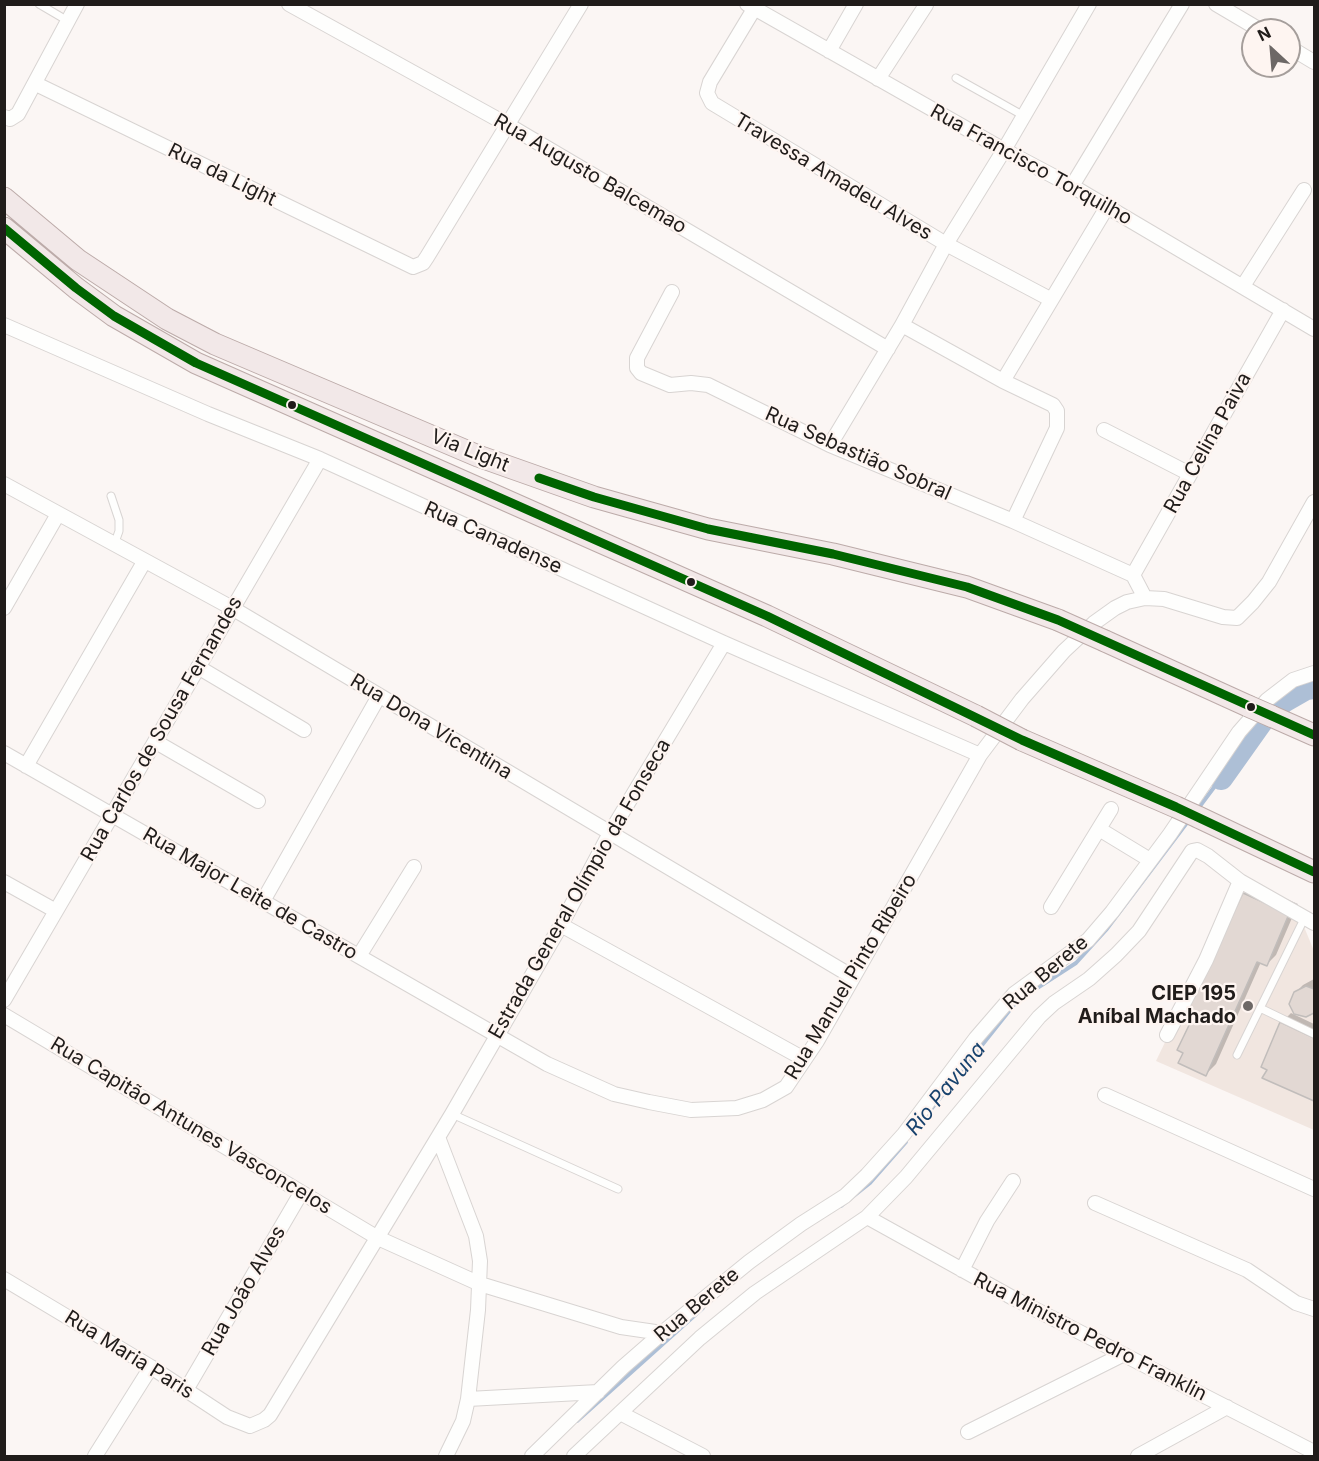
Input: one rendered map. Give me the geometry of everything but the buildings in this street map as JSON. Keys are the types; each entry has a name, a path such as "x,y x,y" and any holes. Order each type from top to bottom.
{"main road":[{"name":"Via Light","path":"4,198 78,260 167,319 215,344 478,456 594,497 708,529 832,554 967,587 1058,620 1314,735"},
{"name":"Via Light","path":"4,228 76,288 114,316 196,363 767,616 1022,740 1176,807 1314,872"}],"street":[{"path":"4,117 10,119 18,114 77,4"},
{"name":"Rua Augusto Balcemao","path":"289,4 508,125 888,349"},
{"path":"508,125 580,4"},
{"path":"829,51 856,4"},
{"path":"830,445 1089,4"},
{"path":"1072,186 1182,4"},
{"path":"1216,4 1241,19"},
{"path":"878,79 926,5"},
{"name":"Rua Francisco Torquilho","path":"750,7 1072,186 1314,329"},
{"name":"Travessa Amadeu Alves","path":"750,7 710,82 707,93 712,104 946,244 1050,299"},
{"path":"1301,54 1314,62"},
{"name":"Rua da Light","path":"36,84 409,266 418,265 428,257 508,125"},
{"path":"1243,286 1304,190"},
{"path":"1004,381 1050,299 1107,207"},
{"name":"Rua Sebastião Sobral","path":"672,292 637,358 637,368 641,373 670,385 691,383 708,385 830,445 1012,521 1133,575"},
{"name":"Rua Celina Paiva","path":"1133,575 1282,310"},
{"name":"Rua Canadense","path":"4,325 208,414 320,459 724,643 980,755"},
{"path":"902,325 1053,405 1059,416 1057,428 1012,521"},
{"path":"1104,430 1190,474"},
{"name":"Rua Carlos de Sousa Fernandes","path":"4,1000 320,459"},
{"name":"Rua Dona Vicentina","path":"4,484 232,608 853,977"},
{"path":"1133,575 1145,598 1164,599 1223,617 1237,618 1269,582 1314,502"},
{"path":"4,608 58,514"},
{"path":"26,766 144,562"},
{"name":"Rua Manuel Pinto Ribeiro","path":"496,1034 548,1064 614,1094 691,1110 737,1108 751,1105 786,1087 853,977 980,755 1022,699 1064,651 1115,608 1127,602 1145,598"},
{"name":"Estrada General Olímpio da Fonseca","path":"255,1425 273,1411 378,1238 561,925 610,833 724,643"},
{"path":"198,667 304,730"},
{"name":"Rua Berete","path":"532,1456 623,1367 662,1333 749,1262 801,1224 845,1196 867,1174 904,1134 976,1038 1014,994 1088,940 1113,912 1239,732 1267,699 1293,680 1314,673"},
{"path":"263,901 379,696"},
{"path":"156,742 258,801"},
{"name":"Rua Major Leite de Castro","path":"4,753 496,1034"},
{"path":"1051,907 1112,809"},
{"path":"1099,829 1150,860"},
{"name":"Rua Berete","path":"574,1456 700,1338 755,1293 867,1217 906,1177 1040,1017 1054,1003 1089,979 1110,961 1139,931 1192,851 1197,850 1208,856 1240,881"},
{"path":"359,956 414,867"},
{"path":"1167,1035 1206,960 1240,881 1310,920"},
{"path":"4,882 56,911"},
{"path":"561,925 804,1059"},
{"name":"Rua Capitão Antunes Vasconcelos","path":"4,1015 378,1238 480,1284 621,1327 662,1333"},
{"path":"1105,1095 1314,1189"},
{"path":"438,1137 476,1236 480,1262 480,1284 468,1399 463,1421 446,1456"},
{"path":"962,1270 987,1221 1013,1181"},
{"name":"Rua João Alves","path":"186,1390 301,1192"},
{"path":"1095,1203 1247,1270 1296,1303 1314,1309"},
{"name":"Rua Ministro Pedro Franklin","path":"867,1217 1122,1355 1314,1452"},
{"name":"Rua Maria Paris","path":"4,1279 151,1367 227,1417 247,1425 255,1425"},
{"path":"968,1432 1122,1355"},
{"path":"95,1456 151,1367"},
{"path":"468,1399 598,1392"},
{"path":"1138,1456 1227,1407"},
{"path":"620,1413 703,1456"}],"lane":[{"path":"39,4 68,21"},
{"path":"956,78 1024,116"},
{"path":"111,496 119,520 119,531 114,545"},
{"path":"1237,1055 1260,1008 1310,920"},
{"path":"1260,1008 1314,1034"},
{"path":"452,1114 618,1189"}],"shaded area":[{"name":"CIEP 195 Aníbal Machado","path":"1240,886 1300,917 1314,951 1314,1130 1156,1061"}],"waterway":[{"name":"Rio Pavuna","path":"1221,778 1265,716 1285,700 1306,688 1314,687"},
{"name":"Rio Pavuna","path":"1197,810 1221,778"},
{"name":"Rio Pavuna","path":"921,1122 1017,1001 1076,963 1106,930 1189,820"},
{"name":"Rio Pavuna","path":"841,1206 870,1183 906,1142"},
{"name":"Rio Pavuna","path":"577,1421 703,1308"}],"transit line":[{"path":"4,228 76,288 114,316 196,363 767,616 1022,740 1176,807 1314,872"},
{"path":"539,478 594,497 708,529 833,554 967,587 1058,620 1314,735"}],"place":[{"name":"CIEP 195 Aníbal Machado","path":"1248,1006"}]}
